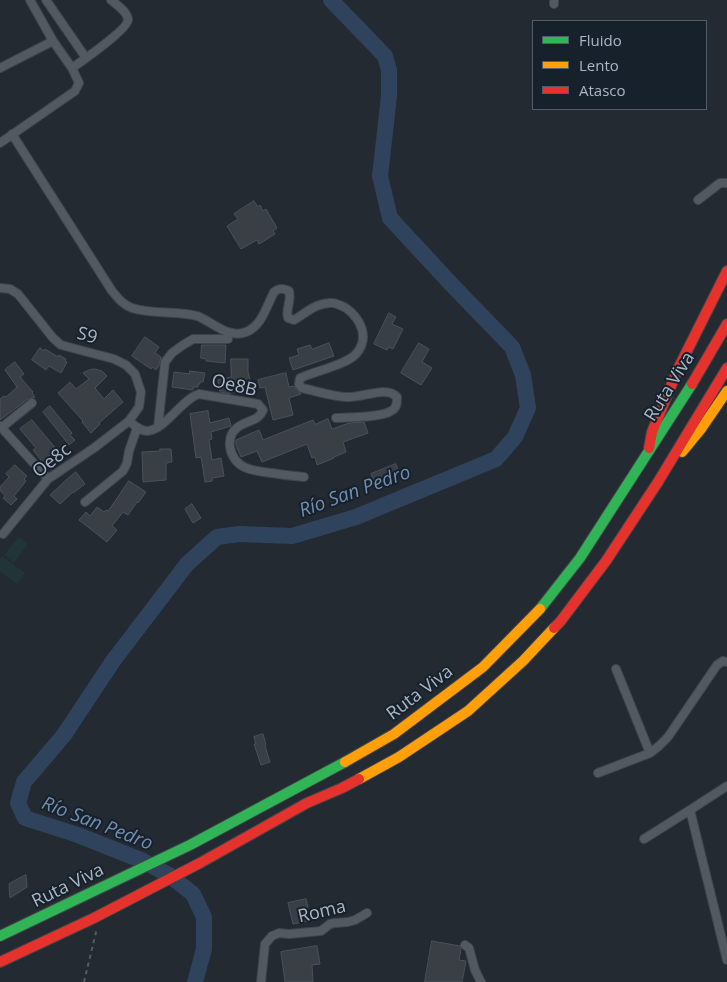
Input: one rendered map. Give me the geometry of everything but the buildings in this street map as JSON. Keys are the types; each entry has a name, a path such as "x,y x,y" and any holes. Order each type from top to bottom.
{"main road":[{"path":"649,452 652,432 678,369 727,270"},
{"name":"Ruta Viva","path":"0,936 190,845 394,734 483,667 539,610 580,558 681,402 727,324"},
{"path":"0,962 100,914 200,863 307,803 342,788 399,757 468,711 523,662 560,622 606,561 658,482 727,368"},
{"path":"658,482 701,429 727,391"}],"street":[{"path":"0,142 75,91 79,83 72,68 53,41 30,0"},
{"path":"46,0 86,58"},
{"path":"72,68 127,24 126,14 111,0"},
{"path":"0,68 53,41"},
{"path":"12,134 112,291 121,302 130,308 142,311 189,314 221,330 236,333 245,333 261,320 274,292 278,289 289,291 291,297 286,314 288,318 294,320 310,309 326,303 334,303 351,312 358,319 362,328 363,336 358,352 346,362 300,378 299,384 302,388 349,398 384,392 393,393 397,397 397,404 393,411 381,415 336,418"},
{"path":"698,200 720,183 727,183"},
{"name":"S9","path":"0,288 10,289 18,294 53,338 61,345 114,359 126,365 135,374 141,392 139,407 129,421"},
{"path":"129,421 137,428 147,431 158,427 165,362 172,353 192,339 228,339"},
{"name":"Oe8B","path":"158,427 193,396 200,394 258,404 263,410 260,416 237,427 230,436 232,455 242,466 250,471 304,477"},
{"path":"32,403 1,427 48,479"},
{"name":"Oe8c","path":"3,534 48,479 94,448 129,421"},
{"path":"85,502 123,471 137,428"},
{"path":"598,773 650,753 659,746 668,737 717,665 723,661 727,662"},
{"path":"616,669 650,753"},
{"path":"644,839 727,786"},
{"path":"690,810 727,960"},
{"name":"Roma","path":"261,982 266,944 272,936 279,933 321,931 330,924 355,920 367,913"},
{"path":"465,945 469,948 475,970 481,982"}],"path":[{"path":"84,982 100,914"}],"green space":[{"path":"19,537 28,544 14,563 4,555"},
{"path":"2,556 25,573 17,584 0,572 0,559"}],"waterway":[{"name":"Río San Pedro","path":"195,982 204,949 204,917 193,894 169,875 141,860 78,835 25,818 18,803 24,782 64,735 113,661 187,564 217,537 239,534 292,536 356,517 496,459 515,437 528,408 523,375 512,347 390,218 380,176 389,96 389,70 385,56 331,0"}],"traffic: fast":[{"path":"540,609 580,558 692,384"},
{"path":"0,936 190,845 345,762"}],"traffic: slow":[{"path":"682,452 701,429 727,391"},
{"path":"345,762 394,734 483,667 540,609"},
{"path":"359,779 399,757 468,711 523,661 554,628"}],"traffic: jam":[{"path":"649,448 652,432 678,369 727,271"},
{"path":"692,384 727,324"},
{"path":"554,628 606,561 658,482 727,368"},
{"path":"0,962 94,918 200,863 307,803 359,779"}]}
